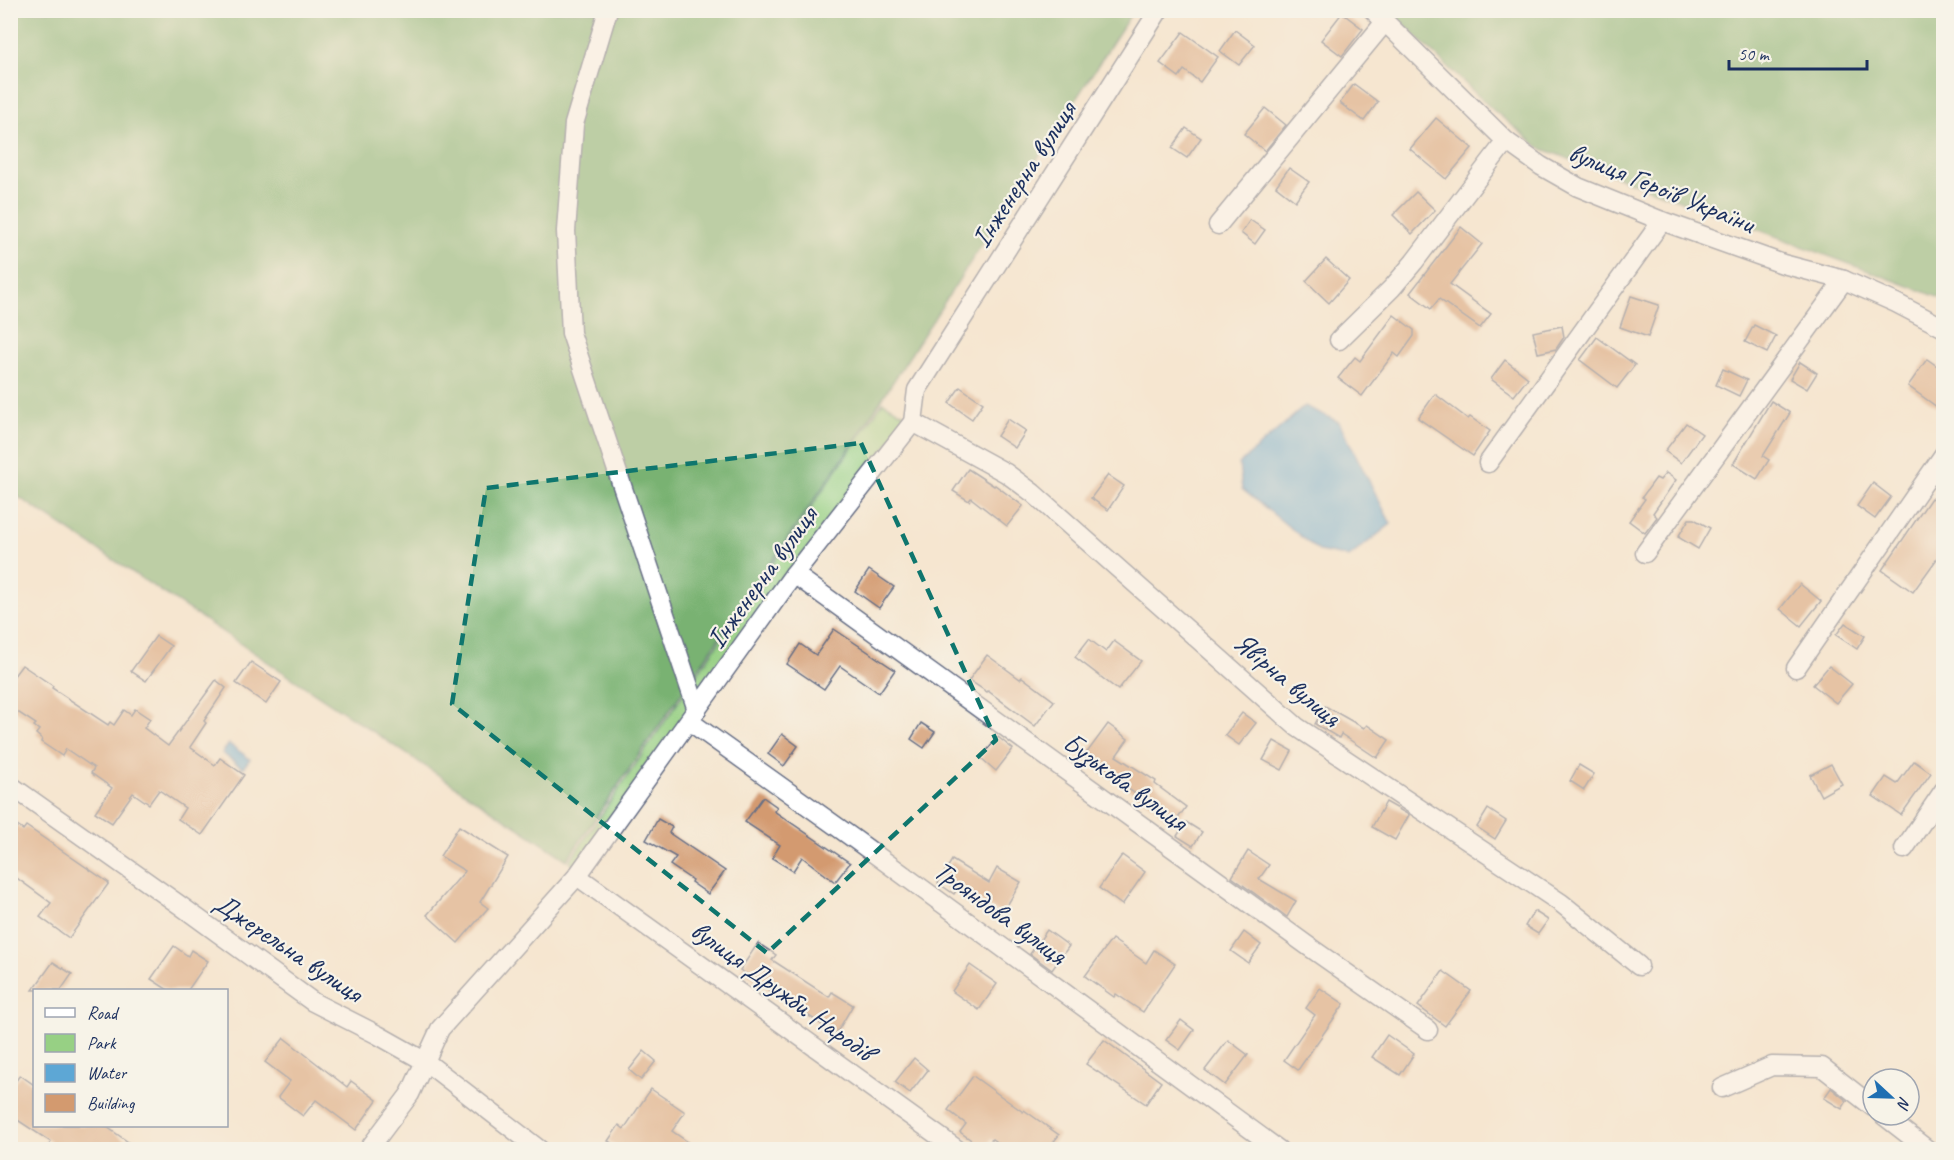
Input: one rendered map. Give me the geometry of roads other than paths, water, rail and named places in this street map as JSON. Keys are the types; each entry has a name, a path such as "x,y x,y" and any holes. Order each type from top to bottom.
{"street":[{"path":"608,10 574,124 566,231 571,333 693,716"},
{"name":"Інженерна вулиця","path":"368,1149 410,1094 440,1029 576,876 794,574 913,422 917,390 1159,10"},
{"path":"1218,225 1379,16"},
{"name":"вулиця Героїв України","path":"1379,16 1506,141 1541,166 1578,187 1662,221 1783,264 1844,280 1944,328"},
{"path":"1339,340 1392,288 1506,141"},
{"path":"1488,462 1662,221"},
{"path":"1645,553 1844,280"},
{"name":"Явірна вулиця","path":"913,422 1006,473 1033,493 1297,727 1561,903 1639,966"},
{"path":"1796,668 1944,454"},
{"name":"Бузькова вулиця","path":"794,574 1298,939 1428,1030"},
{"name":"Трояндова вулиця","path":"693,716 857,841 1279,1149"},
{"name":"Джерельна вулиця","path":"10,785 313,1002 426,1062 540,1149"},
{"path":"1904,849 1944,790"},
{"name":"вулиця Дружби Народів","path":"576,876 957,1149"},
{"path":"1722,1088 1772,1066 1822,1067 1861,1098"},
{"path":"1899,1127 1928,1149"}],"water":[{"path":"1305,406 1339,422 1391,524 1349,557 1319,551 1242,489 1239,464"},
{"path":"229,744 250,759 243,768 222,753"}]}
